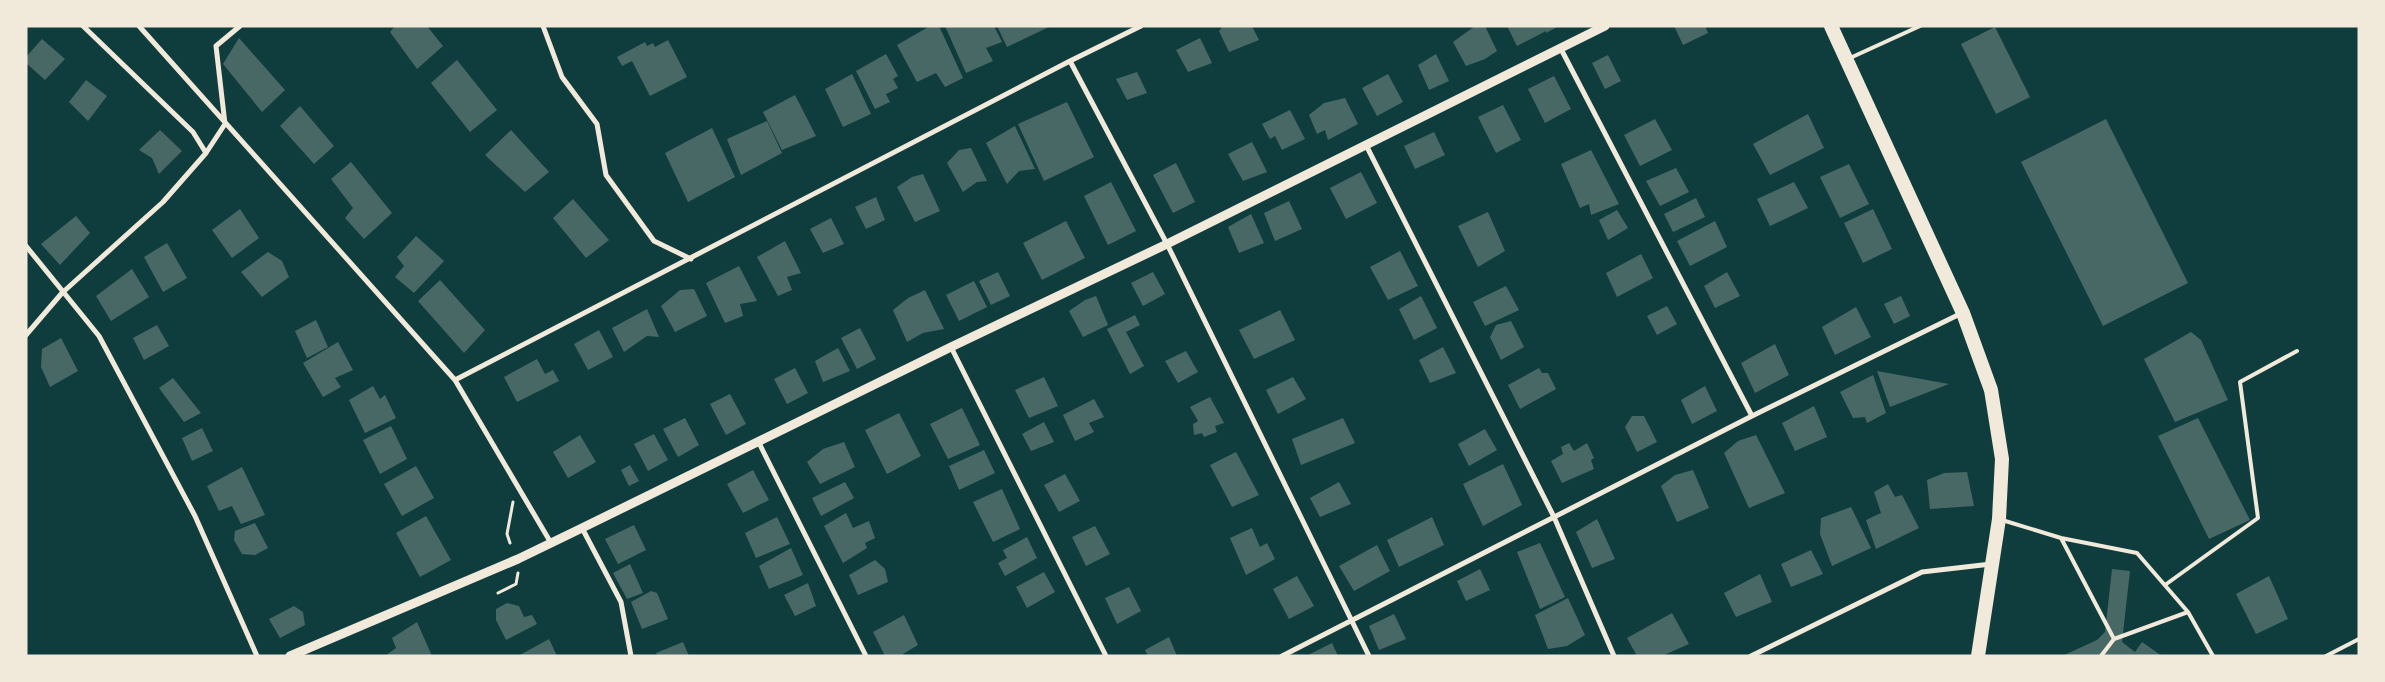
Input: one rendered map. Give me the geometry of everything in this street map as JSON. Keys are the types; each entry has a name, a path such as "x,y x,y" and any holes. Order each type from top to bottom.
{"highway":[{"path":"1831,26 1848,59 1963,313 1991,390 2002,459 1999,519 1978,656"}],"street":[{"path":"83,26 193,132 206,153"},
{"path":"140,26 454,380 551,543"},
{"path":"26,335 62,293 163,202 206,153 226,124 216,46 240,26"},
{"path":"543,26 562,77 597,124 606,175 654,241 691,259"},
{"path":"454,380 1141,26"},
{"path":"290,656 551,543 951,347 1167,244 1605,26"},
{"path":"1561,49 1752,416"},
{"path":"1070,61 1167,244 1369,656"},
{"path":"1366,144 1554,517 1614,656"},
{"path":"26,246 62,293 99,336 195,516 257,656"},
{"path":"1282,656 1752,416 1963,313"},
{"path":"951,347 1106,656"},
{"path":"758,441 866,656"},
{"path":"582,528 622,602 631,656"},
{"path":"1751,656 1922,572 1992,563"}],"lane":[{"path":"1848,59 1920,26"},
{"path":"2165,585 2258,518 2240,382 2297,352"},
{"path":"1999,519 2062,538 2137,553 2188,612 2212,656"},
{"path":"2062,538 2114,639"},
{"path":"2101,656 2114,639 2188,612"},
{"path":"2326,656 2359,639"}],"path":[{"path":"510,543 507,534 516,484"}],"building":[{"path":"395,26 427,26 443,46 417,69 390,32"},
{"path":"930,26 939,26 963,78 945,87 936,73 917,82 897,45"},
{"path":"945,26 994,26 1002,42 986,48 993,61 966,73"},
{"path":"997,26 1051,26 1007,47"},
{"path":"1223,26 1252,26 1259,40 1229,52 1219,31"},
{"path":"1475,26 1485,26 1497,51 1485,59 1466,66 1453,42"},
{"path":"1507,26 1559,26 1517,46"},
{"path":"1674,26 1705,26 1708,33 1683,45"},
{"path":"1995,27 2030,97 1996,114 1961,44"},
{"path":"239,38 285,90 262,112 223,64"},
{"path":"1200,38 1212,63 1188,72 1176,50"},
{"path":"42,39 65,59 45,80 26,63 26,57"},
{"path":"668,40 687,77 650,96 632,61 622,66 617,57 645,42 647,46 653,43 655,47"},
{"path":"886,54 898,76 893,79 898,88 886,94 890,102 875,109 856,71"},
{"path":"1436,54 1449,81 1429,90 1418,65"},
{"path":"1608,55 1621,81 1605,89 1592,63"},
{"path":"457,60 497,110 470,132 431,83"},
{"path":"1137,72 1147,93 1127,100 1116,79"},
{"path":"852,74 871,114 843,127 825,89"},
{"path":"1388,74 1403,102 1377,116 1362,88"},
{"path":"1554,76 1571,109 1545,123 1528,89"},
{"path":"86,80 107,96 88,121 69,102"},
{"path":"795,95 816,136 782,150 763,112"},
{"path":"1345,98 1358,124 1328,140 1325,130 1317,134 1309,115 1324,103"},
{"path":"1067,102 1094,157 1044,181 1018,124"},
{"path":"1503,105 1521,140 1496,153 1478,117"},
{"path":"300,106 334,146 314,164 280,126"},
{"path":"1290,110 1305,139 1282,150 1275,136 1270,139 1262,124"},
{"path":"1808,114 1824,148 1770,175 1753,144"},
{"path":"1655,119 1672,150 1640,166 1624,135"},
{"path":"2106,119 2188,283 2103,326 2021,162"},
{"path":"767,121 782,153 741,175 727,139"},
{"path":"1015,126 1035,169 1019,171 1007,184 986,143"},
{"path":"712,128 735,177 688,202 665,153"},
{"path":"160,130 182,151 159,174 152,158 139,150"},
{"path":"511,130 549,172 525,192 485,155"},
{"path":"1434,132 1445,155 1415,169 1404,146"},
{"path":"1252,142 1267,172 1243,181 1228,154"},
{"path":"971,148 987,181 977,182 963,192 947,163 959,150"},
{"path":"1591,150 1619,204 1591,215 1589,204 1580,208 1561,164"},
{"path":"351,162 392,213 364,239 345,218 353,208 331,179"},
{"path":"1176,163 1195,202 1173,213 1153,175"},
{"path":"1849,164 1869,204 1840,218 1820,177"},
{"path":"1676,168 1689,192 1660,206 1646,181"},
{"path":"1361,172 1377,203 1346,219 1330,188"},
{"path":"923,174 940,211 915,222 897,187 912,177"},
{"path":"1111,182 1136,231 1108,245 1084,196"},
{"path":"1794,182 1808,208 1770,226 1757,199"},
{"path":"876,197 885,220 866,229 855,207"},
{"path":"1696,198 1705,217 1673,232 1664,214"},
{"path":"573,199 609,240 586,258 553,218"},
{"path":"1289,201 1302,229 1275,241 1264,213"},
{"path":"240,209 259,238 232,258 212,230"},
{"path":"1873,209 1892,249 1863,263 1844,223"},
{"path":"1617,210 1628,228 1608,240 1599,220"},
{"path":"1488,212 1505,251 1478,267 1458,226"},
{"path":"1251,214 1264,243 1239,253 1228,227"},
{"path":"76,216 90,233 60,265 41,244"},
{"path":"831,218 844,244 823,253 810,229"},
{"path":"1066,221 1085,258 1042,280 1023,243"},
{"path":"1715,221 1727,247 1690,266 1677,241"},
{"path":"416,236 444,261 414,293 395,277 404,266 397,257"},
{"path":"785,241 801,273 787,277 792,290 778,296 757,257"},
{"path":"167,243 187,278 163,292 144,257"},
{"path":"1400,251 1418,286 1388,300 1370,267"},
{"path":"268,252 282,261 289,277 262,297 241,272"},
{"path":"1641,254 1653,278 1617,297 1606,273"},
{"path":"739,266 757,301 740,304 743,316 725,323 706,283"},
{"path":"132,269 149,297 111,321 96,296"},
{"path":"998,272 1010,296 991,305 979,281"},
{"path":"1153,272 1165,294 1143,306 1131,283"},
{"path":"1727,272 1740,296 1715,308 1704,286"},
{"path":"440,280 485,330 464,353 418,301"},
{"path":"974,281 987,307 959,321 946,295"},
{"path":"1506,286 1519,310 1485,326 1473,302"},
{"path":"694,289 707,316 675,332 661,306 680,290"},
{"path":"925,290 944,329 923,333 907,342 893,310 908,298"},
{"path":"1096,296 1108,325 1083,337 1069,311 1085,300"},
{"path":"1421,296 1437,328 1414,340 1399,309"},
{"path":"1901,296 1910,316 1894,324 1884,304"},
{"path":"1667,306 1677,324 1657,335 1647,316"},
{"path":"1856,307 1871,337 1835,355 1822,327"},
{"path":"647,309 659,337 647,336 624,352 612,328"},
{"path":"1280,310 1295,340 1254,359 1239,330"},
{"path":"1135,315 1140,325 1126,332 1144,366 1130,374 1107,329"},
{"path":"316,320 328,347 307,358 295,331"},
{"path":"1511,321 1524,347 1501,360 1490,337 1496,325"},
{"path":"157,325 169,346 144,360 133,338"},
{"path":"860,328 876,359 857,369 841,338"},
{"path":"599,330 613,357 588,370 574,344"},
{"path":"2191,332 2201,340 2228,400 2175,422 2144,359"},
{"path":"61,338 78,371 50,387 41,367 42,349"},
{"path":"338,342 353,370 335,378 341,387 323,397 303,363"},
{"path":"1775,344 1789,375 1755,393 1741,363"},
{"path":"1443,347 1456,373 1430,383 1419,360"},
{"path":"838,348 850,371 823,382 815,361"},
{"path":"1186,351 1198,372 1178,383 1165,361"},
{"path":"537,359 545,374 553,370 559,381 517,402 504,377"},
{"path":"795,368 808,393 787,404 774,379"},
{"path":"1539,368 1542,373 1548,373 1556,389 1520,409 1508,385"},
{"path":"1877,371 1949,384 1890,407"},
{"path":"1873,375 1886,413 1867,423 1865,417 1853,418 1840,392"},
{"path":"1044,377 1058,406 1029,418 1015,390"},
{"path":"1293,377 1306,399 1278,414 1266,390"},
{"path":"173,378 201,413 184,422 159,388"},
{"path":"373,386 380,399 385,395 396,418 365,433 349,400"},
{"path":"1705,386 1717,411 1692,424 1681,400"},
{"path":"730,394 746,424 726,435 710,404"},
{"path":"1210,397 1224,423 1215,426 1217,432 1204,437 1202,433 1194,435 1193,424 1198,421 1190,407"},
{"path":"1094,399 1104,417 1089,423 1094,432 1075,441 1063,415"},
{"path":"1814,406 1827,437 1795,451 1782,423"},
{"path":"962,408 980,445 948,459 930,424"},
{"path":"899,413 921,456 887,474 865,430"},
{"path":"1632,416 1644,416 1657,442 1637,452 1625,427"},
{"path":"685,418 699,445 678,457 663,429"},
{"path":"1343,418 1355,443 1301,465 1292,439"},
{"path":"2198,418 2250,520 2209,539 2158,436"},
{"path":"1044,422 1054,442 1031,451 1022,434"},
{"path":"391,426 407,459 380,474 363,440"},
{"path":"202,428 213,451 192,461 182,438"},
{"path":"1485,429 1497,450 1469,466 1458,444"},
{"path":"654,434 668,460 648,471 634,444"},
{"path":"580,435 596,462 568,478 553,452"},
{"path":"1756,435 1785,493 1749,508 1724,453 1738,441"},
{"path":"844,442 855,467 820,484 807,462 823,449"},
{"path":"1569,443 1574,451 1587,443 1594,458 1591,460 1594,469 1562,483 1551,461 1563,454 1561,447"},
{"path":"984,450 995,473 959,490 949,466"},
{"path":"1236,452 1259,495 1232,507 1210,465"},
{"path":"1503,464 1522,505 1483,526 1463,484"},
{"path":"630,465 639,481 629,486 621,470"},
{"path":"416,466 434,498 402,516 384,484"},
{"path":"242,467 265,515 241,524 232,506 219,511 207,486"},
{"path":"753,470 769,500 743,513 727,484"},
{"path":"1693,470 1709,508 1677,522 1661,486 1675,475"},
{"path":"1967,472 1974,506 1930,509 1927,480 1944,473"},
{"path":"1065,474 1080,501 1059,512 1044,485"},
{"path":"845,482 854,498 821,516 812,498"},
{"path":"1339,482 1351,504 1320,517 1310,498"},
{"path":"1888,484 1895,497 1902,495 1919,528 1876,549 1866,520 1881,513 1874,492"},
{"path":"1002,489 1020,529 993,542 973,502"},
{"path":"1851,507 1871,548 1832,566 1820,534 1821,518"},
{"path":"846,513 853,528 869,521 875,538 865,543 867,548 843,563 824,526"},
{"path":"426,516 451,560 420,577 396,533"},
{"path":"777,517 790,544 756,558 745,533"},
{"path":"1432,517 1444,545 1399,567 1387,540"},
{"path":"1597,519 1615,559 1592,568 1576,532"},
{"path":"255,523 268,548 255,555 242,554 234,540 235,531"},
{"path":"634,525 646,550 618,564 605,539"},
{"path":"1095,526 1110,554 1086,566 1072,537"},
{"path":"1252,528 1260,547 1267,543 1275,559 1246,575 1230,538"},
{"path":"1027,537 1037,558 1005,576 998,563 1007,558 1003,550"},
{"path":"1540,543 1565,597 1540,609 1517,552"},
{"path":"1377,545 1390,571 1354,591 1339,566"},
{"path":"791,548 803,575 769,589 759,566"},
{"path":"1811,550 1823,574 1791,587 1781,564"},
{"path":"875,560 885,569 888,582 858,595 849,575"},
{"path":"630,564 643,593 627,599 613,573"},
{"path":"1480,569 1490,590 1466,601 1457,581"},
{"path":"2112,569 2130,571 2122,642 2135,652 2142,642 2162,656 2062,656 2097,640 2105,632"},
{"path":"1044,572 1055,592 1027,608 1016,587"},
{"path":"1760,574 1772,602 1736,617 1724,593"},
{"path":"1297,576 1314,606 1289,619 1273,589"},
{"path":"2269,576 2288,619 2256,634 2236,594"},
{"path":"808,583 816,606 795,616 784,595"},
{"path":"1129,587 1141,611 1117,624 1105,598"},
{"path":"651,591 657,593 668,619 642,629 631,602"},
{"path":"1568,598 1585,635 1567,646 1548,649 1535,615"},
{"path":"507,603 519,606 524,617 532,615 537,624 506,640 496,620 496,609"},
{"path":"294,606 303,612 305,625 280,638 269,619"},
{"path":"1672,613 1689,644 1662,656 1637,656 1627,638"},
{"path":"1394,614 1406,639 1379,650 1369,626"},
{"path":"904,615 918,645 903,654 904,656 885,656 873,632"},
{"path":"417,622 432,656 385,656 396,648 392,638"},
{"path":"1169,637 1177,656 1148,656 1145,650"},
{"path":"549,639 557,656 518,656"},
{"path":"683,642 689,656 658,656 656,653"},
{"path":"1332,643 1338,656 1306,656"}]}
